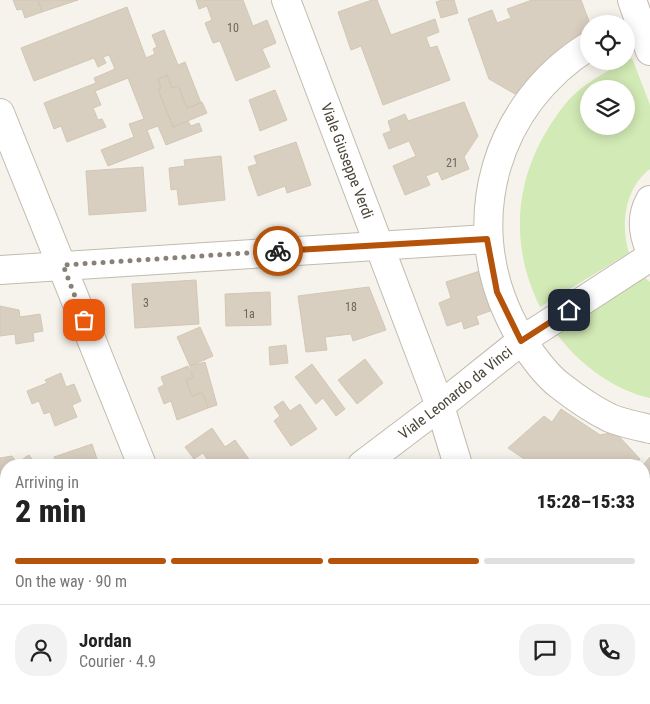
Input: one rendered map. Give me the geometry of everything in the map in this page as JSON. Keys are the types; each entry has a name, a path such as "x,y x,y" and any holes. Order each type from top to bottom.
{"street":[{"name":"Viale Giuseppe Verdi","path":"286,0 440,406 456,459"},
{"path":"637,17 650,51"},
{"path":"580,52 567,60 531,96 505,140 490,188 487,239 497,292 521,341 560,386 611,418 650,429"},
{"path":"0,112 140,459"},
{"path":"650,200 644,220 645,239 650,250"},
{"path":"0,270 379,244 487,239"},
{"name":"Viale Leonardo da Vinci","path":"370,459 521,341 650,257"}],"green space":[{"path":"635,66 650,105 650,169 635,186 627,207 625,230 629,253 540,307 529,280 522,254 520,227 522,201 527,176 536,151 549,126 566,103 580,90 580,135 635,135 635,80 593,80 610,70 635,70"},
{"path":"643,276 650,282 650,398 623,389 597,374 575,355 556,333"}],"building":[{"path":"13,0 38,0 42,12 25,18 22,9 17,10"},
{"path":"38,0 78,0 42,12"},
{"path":"196,0 243,0 253,26 267,20 276,43 262,49 270,67 236,81 220,41 213,43 205,23 212,20 207,6 199,9"},
{"path":"377,0 391,35 435,19 439,32 426,37 430,48 437,46 450,80 383,105 361,46 351,50 338,12"},
{"path":"454,0 458,13 441,18 436,2"},
{"path":"532,0 581,0 587,15 580,15 580,48 515,94 489,79 468,19 492,10 497,23 511,18 507,9"},
{"path":"127,7 146,58 155,54 153,49 157,47 152,35 164,30 178,65 185,62 201,103 187,108 178,86 172,88 167,75 158,79 161,88 158,89 173,127 188,121 191,126 199,123 202,131 166,145 158,126 147,130 154,148 108,166 101,150 134,137 129,124 144,119 128,78 95,91 101,105 93,108 98,120 102,119 106,127 67,142 61,126 54,129 44,103 96,83 94,78 115,69 109,55 103,57 106,63 98,67 94,58 34,81 21,48"},
{"path":"167,75 172,88 178,86 187,108 202,102 207,113 173,127 158,89 161,88 158,79"},
{"path":"275,90 287,120 260,131 249,100"},
{"path":"464,102 478,136 464,157 469,169 442,180 438,171 426,176 430,185 405,195 393,166 416,156 409,141 389,149 383,134 391,131 388,121 405,114 408,121"},
{"path":"296,142 311,185 287,193 285,186 258,196 248,167 257,164 254,156"},
{"path":"221,156 225,200 179,205 177,189 171,190 169,168 185,166 184,160"},
{"path":"143,167 146,211 89,215 86,171"},
{"path":"480,271 493,310 476,316 479,324 464,329 462,321 447,326 439,303 451,298 446,282"},
{"path":"196,280 199,324 135,328 132,284"},
{"path":"369,287 386,330 353,341 351,334 325,337 327,350 306,352 298,296"},
{"path":"270,292 271,325 226,326 225,294"},
{"path":"0,306 19,310 20,317 40,314 43,331 33,333 34,341 16,344 15,334 0,336"},
{"path":"200,327 213,356 190,366 177,337"},
{"path":"286,345 288,363 270,365 269,347"},
{"path":"365,359 383,383 357,404 338,380"},
{"path":"205,362 217,405 208,408 202,392 192,396 186,380 193,378 190,366"},
{"path":"312,364 345,409 336,416 323,398 316,404 295,377"},
{"path":"188,366 193,378 186,380 192,396 202,392 208,408 177,420 171,401 164,404 158,388 164,385 161,377"},
{"path":"61,373 66,387 74,384 81,401 72,405 77,417 55,426 50,412 44,414 39,401 32,404 27,391 47,383 45,380"},
{"path":"283,401 290,411 300,404 317,429 291,446 274,421 280,416 274,407"},
{"path":"561,409 600,435 615,432 640,459 524,459 508,448 544,416 552,422"},
{"path":"212,428 225,447 235,440 249,459 207,459 203,453 194,459 185,447"},
{"path":"92,444 97,459 54,459 54,457"},
{"path":"29,455 32,459 23,459"},
{"path":"12,456 14,459 0,459 0,458"}],"way so far":[{"path":"84,320 63,265 278,251"}],"route":[{"path":"278,251 487,239 497,292 521,341 569,310"}]}
